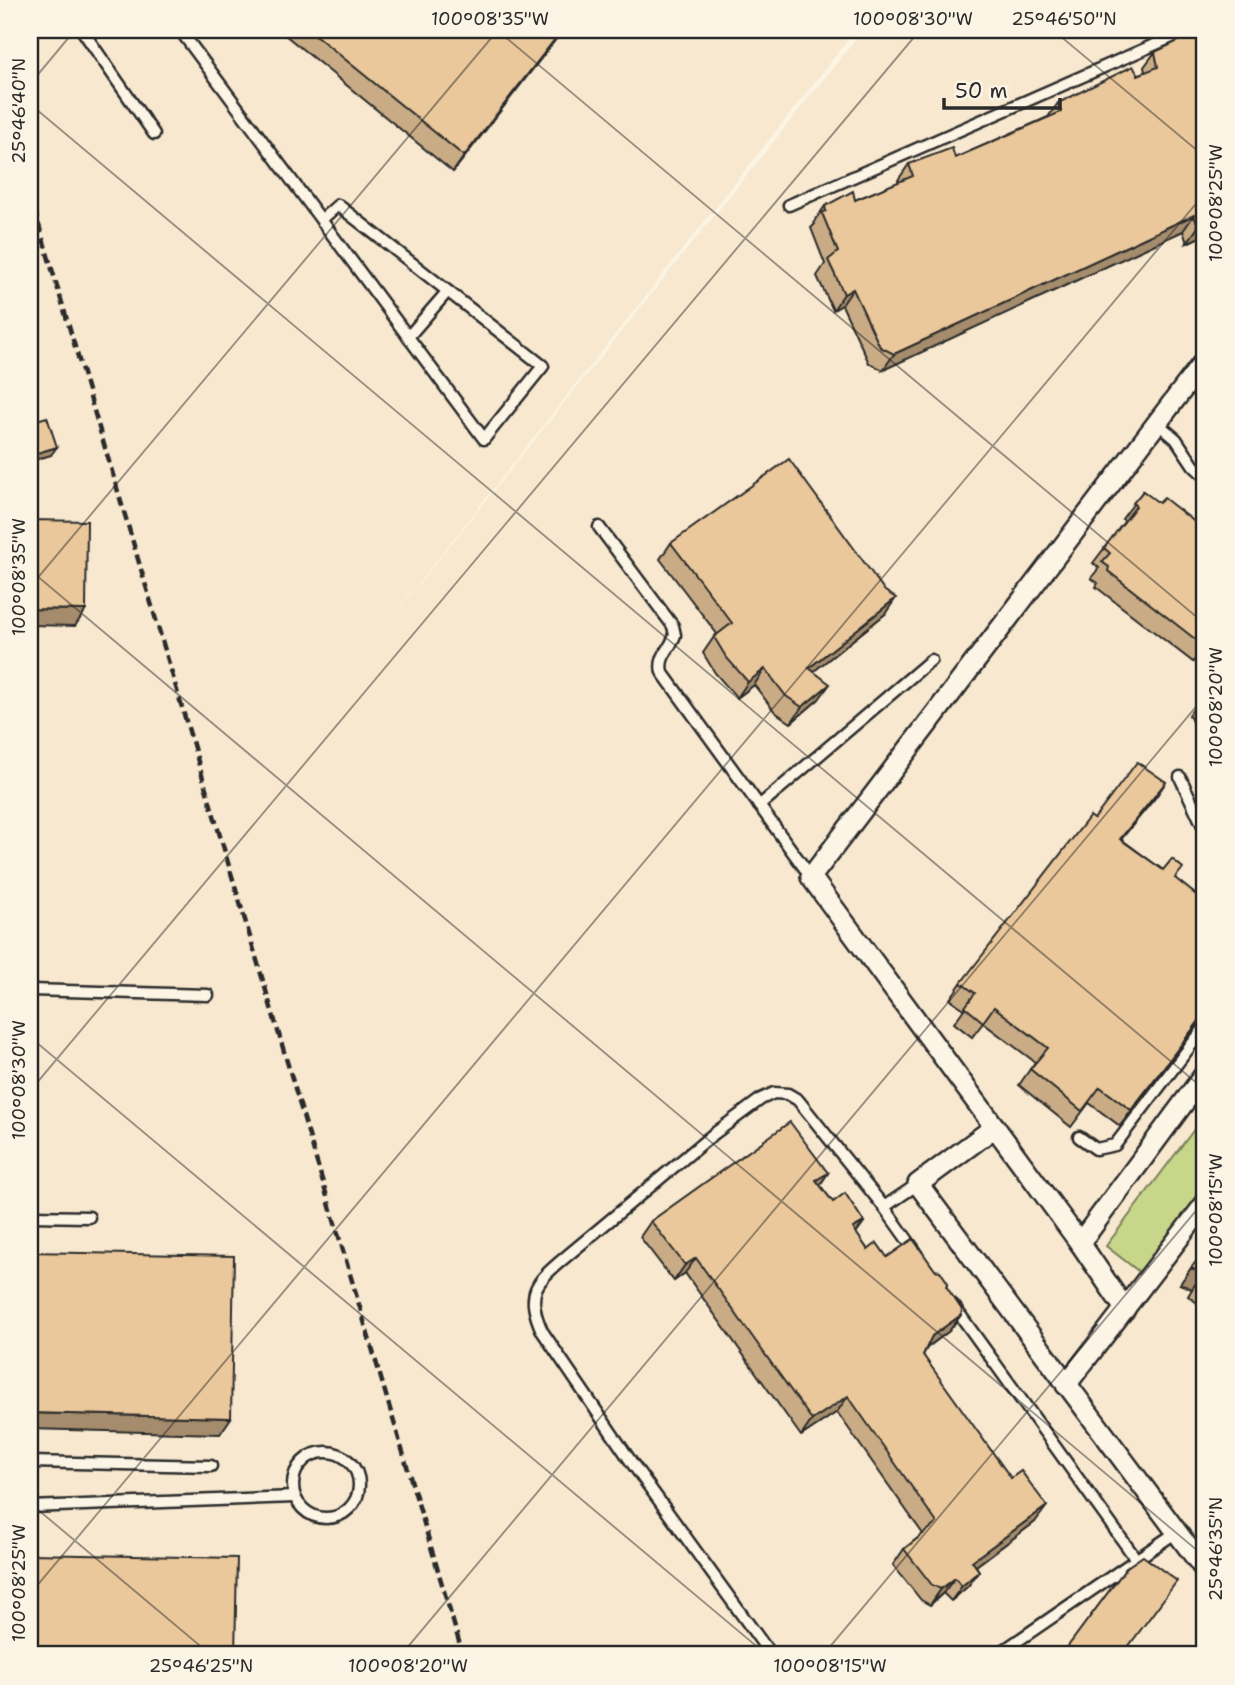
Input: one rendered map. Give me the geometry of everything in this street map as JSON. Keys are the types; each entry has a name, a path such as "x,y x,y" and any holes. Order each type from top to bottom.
{"street":[{"path":"1125,1309 1080,1243 811,877 1205,360"},
{"path":"1080,1243 1205,1074"},
{"path":"995,1127 918,1184 1205,1570"},
{"path":"1066,1385 1205,1204"}],"lane":[{"path":"82,30 154,134"},
{"path":"180,30 321,220 484,439 543,366 338,205 321,220"},
{"path":"789,205 1188,30"},
{"path":"408,337 447,292"},
{"path":"1157,423 1176,439 1194,466 1205,476"},
{"path":"599,527 673,626 676,635 662,658 662,672 811,877"},
{"path":"759,806 931,660"},
{"path":"1180,777 1205,830"},
{"path":"30,990 208,995"},
{"path":"1079,1137 1096,1149 1115,1145 1205,1027"},
{"path":"771,1655 632,1463 542,1331 534,1313 532,1298 549,1271 711,1136 774,1093 788,1094 798,1100 839,1147 923,1262"},
{"path":"884,1207 918,1184"},
{"path":"30,1216 89,1217"},
{"path":"946,1294 1136,1559"},
{"path":"316,1454 338,1454 348,1460 359,1480 355,1502 348,1511 338,1517 315,1517 305,1511 295,1497 294,1474 306,1458 316,1454"},
{"path":"30,1462 211,1466"},
{"path":"30,1507 295,1497"},
{"path":"997,1655 1178,1531"}],"shaded area":[{"path":"30,30 856,30 345,676 863,30 1205,30 1205,1544 1202,1549 1205,1546 1205,1655 30,1655"}],"green space":[{"path":"1205,1115 1205,1190 1142,1274 1106,1246"}],"building":[{"path":"309,30 562,30 464,156"},
{"path":"1195,33 1205,53 1205,224 1198,227 1194,215 894,354 880,347 853,289 844,294 828,260 838,252 822,213 826,211 825,206 853,191 855,200 913,176 909,164 952,148 955,158 1061,112 1058,103 1133,66 1138,75 1158,67 1155,52"},
{"path":"47,417 57,447 37,453 30,422"},
{"path":"789,459 885,591 896,598 809,668 830,684 802,707 786,696 765,669 748,682 726,657 714,637 732,623 671,543"},
{"path":"1143,491 1159,503 1164,498 1205,530 1204,646 1108,571 1109,567 1102,562 1110,553 1104,548 1136,506 1133,503"},
{"path":"30,520 87,521 86,610 30,609"},
{"path":"1205,697 1205,711 1200,700"},
{"path":"1137,762 1166,782 1120,839 1163,870 1172,859 1183,868 1175,878 1205,902 1205,1013 1131,1110 1100,1087 1082,1111 1030,1069 1048,1048 994,1007 983,1022 965,1007 975,993 961,983 1090,816 1094,819"},
{"path":"790,1122 828,1173 816,1180 833,1202 845,1193 864,1222 853,1228 868,1250 877,1243 887,1257 913,1239 935,1270 940,1271 948,1283 946,1286 962,1310 961,1315 932,1336 923,1355 1011,1478 1021,1471 1047,1506 972,1561 979,1571 962,1586 955,1578 941,1589 932,1585 904,1549 937,1523 848,1396 812,1420 696,1258 685,1265 651,1221"},
{"path":"1205,1250 1205,1285 1199,1280 1203,1273 1191,1268"},
{"path":"30,1252 234,1256 231,1418 30,1413"},
{"path":"30,1554 237,1558 235,1655 30,1655"},
{"path":"1143,1556 1177,1581 1122,1655 1075,1655 1066,1649 1127,1567"}],"railway":[{"path":"30,195 463,1655"}]}
